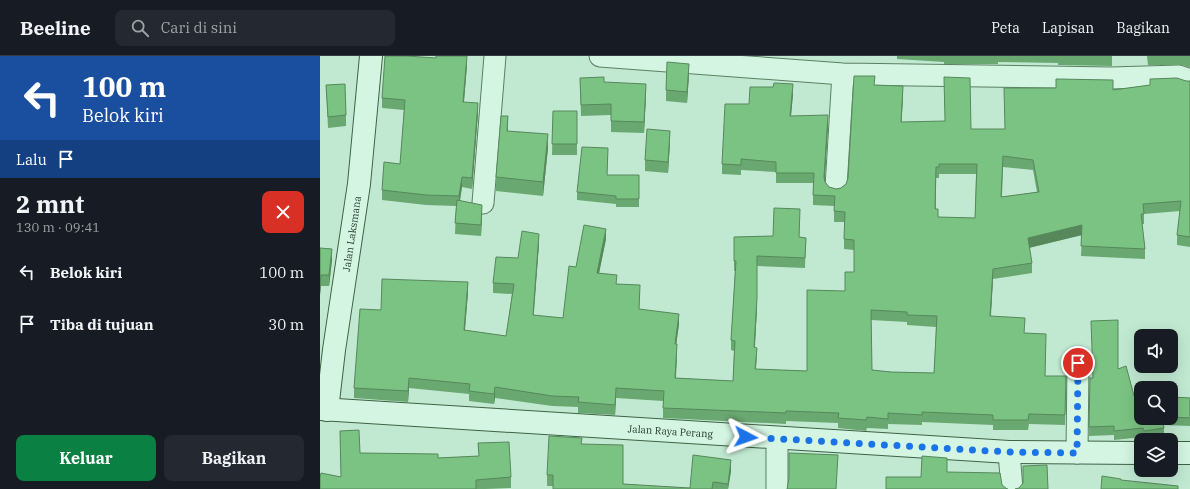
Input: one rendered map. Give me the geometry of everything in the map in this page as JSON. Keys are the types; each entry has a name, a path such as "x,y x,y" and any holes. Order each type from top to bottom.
{"main road":[{"name":"Jalan Laksmana","path":"324,409 359,184 371,56"},
{"name":"Jalan Raya Perang","path":"324,409 777,439 1009,452 1134,453"},
{"path":"1178,453 1190,454"}],"street":[{"path":"483,203 495,56"},
{"path":"600,56 843,74 1111,78 1179,76 1190,80"},
{"path":"836,187 843,74"},
{"path":"1077,453 1078,363"},
{"path":"777,439 777,489"},
{"path":"1009,452 1012,489"}],"building":[{"path":"385,56 436,58 436,56 467,56 463,102 478,103 472,178 462,177 459,196 426,195 382,190 384,162 400,164 405,100 382,98"},
{"path":"667,62 689,64 687,92 666,90"},
{"path":"854,76 875,76 874,85 903,86 901,122 945,121 944,77 970,78 971,129 1005,129 1004,88 1056,88 1056,79 1113,80 1113,90 1150,85 1150,79 1177,78 1190,81 1190,237 1177,235 1181,201 1143,204 1144,214 1141,214 1145,249 1081,246 1082,225 1028,238 1032,263 993,269 990,316 1025,318 1024,333 1046,334 1045,376 1066,376 1065,415 1029,414 1028,420 993,420 993,415 922,412 922,415 888,413 888,419 867,417 866,420 838,418 839,413 786,411 786,413 663,408 664,391 616,388 615,405 578,402 579,397 552,396 495,387 494,394 469,391 470,384 409,378 408,391 354,388 360,309 381,310 382,279 468,282 464,330 506,336 514,284 493,283 496,257 518,258 522,231 539,234 533,315 563,318 569,266 576,267 584,225 606,229 597,273 617,275 616,284 640,285 639,309 679,314 675,344 677,344 675,378 733,381 735,341 731,340 736,261 734,261 734,237 773,236 774,208 800,209 799,237 806,238 805,258 757,256 757,298 754,347 757,348 755,369 807,371 807,290 845,291 845,272 854,272 854,240 844,239 845,212 834,211 835,196 813,195 814,173 776,173 776,162 741,159 741,165 722,164 725,104 749,104 750,87 773,87 774,83 793,84 790,116 828,115 824,177 825,182 829,187 836,189 841,188 846,184 848,178","holes":["1003,156 1033,160 1039,192 1001,197","939,164 977,164 975,218 938,217 938,209 935,209 936,167 939,167","871,310 907,312 907,315 937,316 934,373 872,370"]},
{"path":"604,77 604,82 646,84 644,122 611,121 611,104 581,105 580,78"},
{"path":"345,84 346,115 328,117 326,85"},
{"path":"553,111 577,111 577,144 552,144"},
{"path":"501,116 508,116 507,131 548,134 543,182 496,177"},
{"path":"647,129 670,131 668,162 645,160"},
{"path":"582,147 608,148 607,175 639,175 639,199 616,199 616,196 577,192"},
{"path":"457,200 482,205 481,225 455,223"},
{"path":"320,248 332,249 329,275 321,275 320,284"},
{"path":"1118,320 1118,369 1126,366 1134,396 1134,425 1163,425 1164,428 1144,431 1143,428 1114,431 1114,426 1089,427 1090,378 1093,378 1091,321"},
{"path":"1178,397 1190,398 1190,418 1178,417"},
{"path":"359,430 360,453 438,454 438,458 479,456 478,443 509,442 511,477 476,480 476,489 320,489 321,473 341,477 340,431"},
{"path":"549,436 582,438 581,444 623,445 623,484 690,488 693,455 731,460 728,484 713,482 712,489 553,489 553,475 547,475"},
{"path":"789,453 838,455 836,489 787,489 789,478"},
{"path":"922,456 947,458 947,472 1000,473 1002,485 1007,489 886,489 886,477 921,477"},
{"path":"1047,465 1048,489 1015,489 1019,488 1023,483 1023,466"},
{"path":"1102,476 1121,480 1178,486 1178,489 1101,489"}],"route":[{"path":"746,437 1009,452 1077,453 1078,363"}]}
